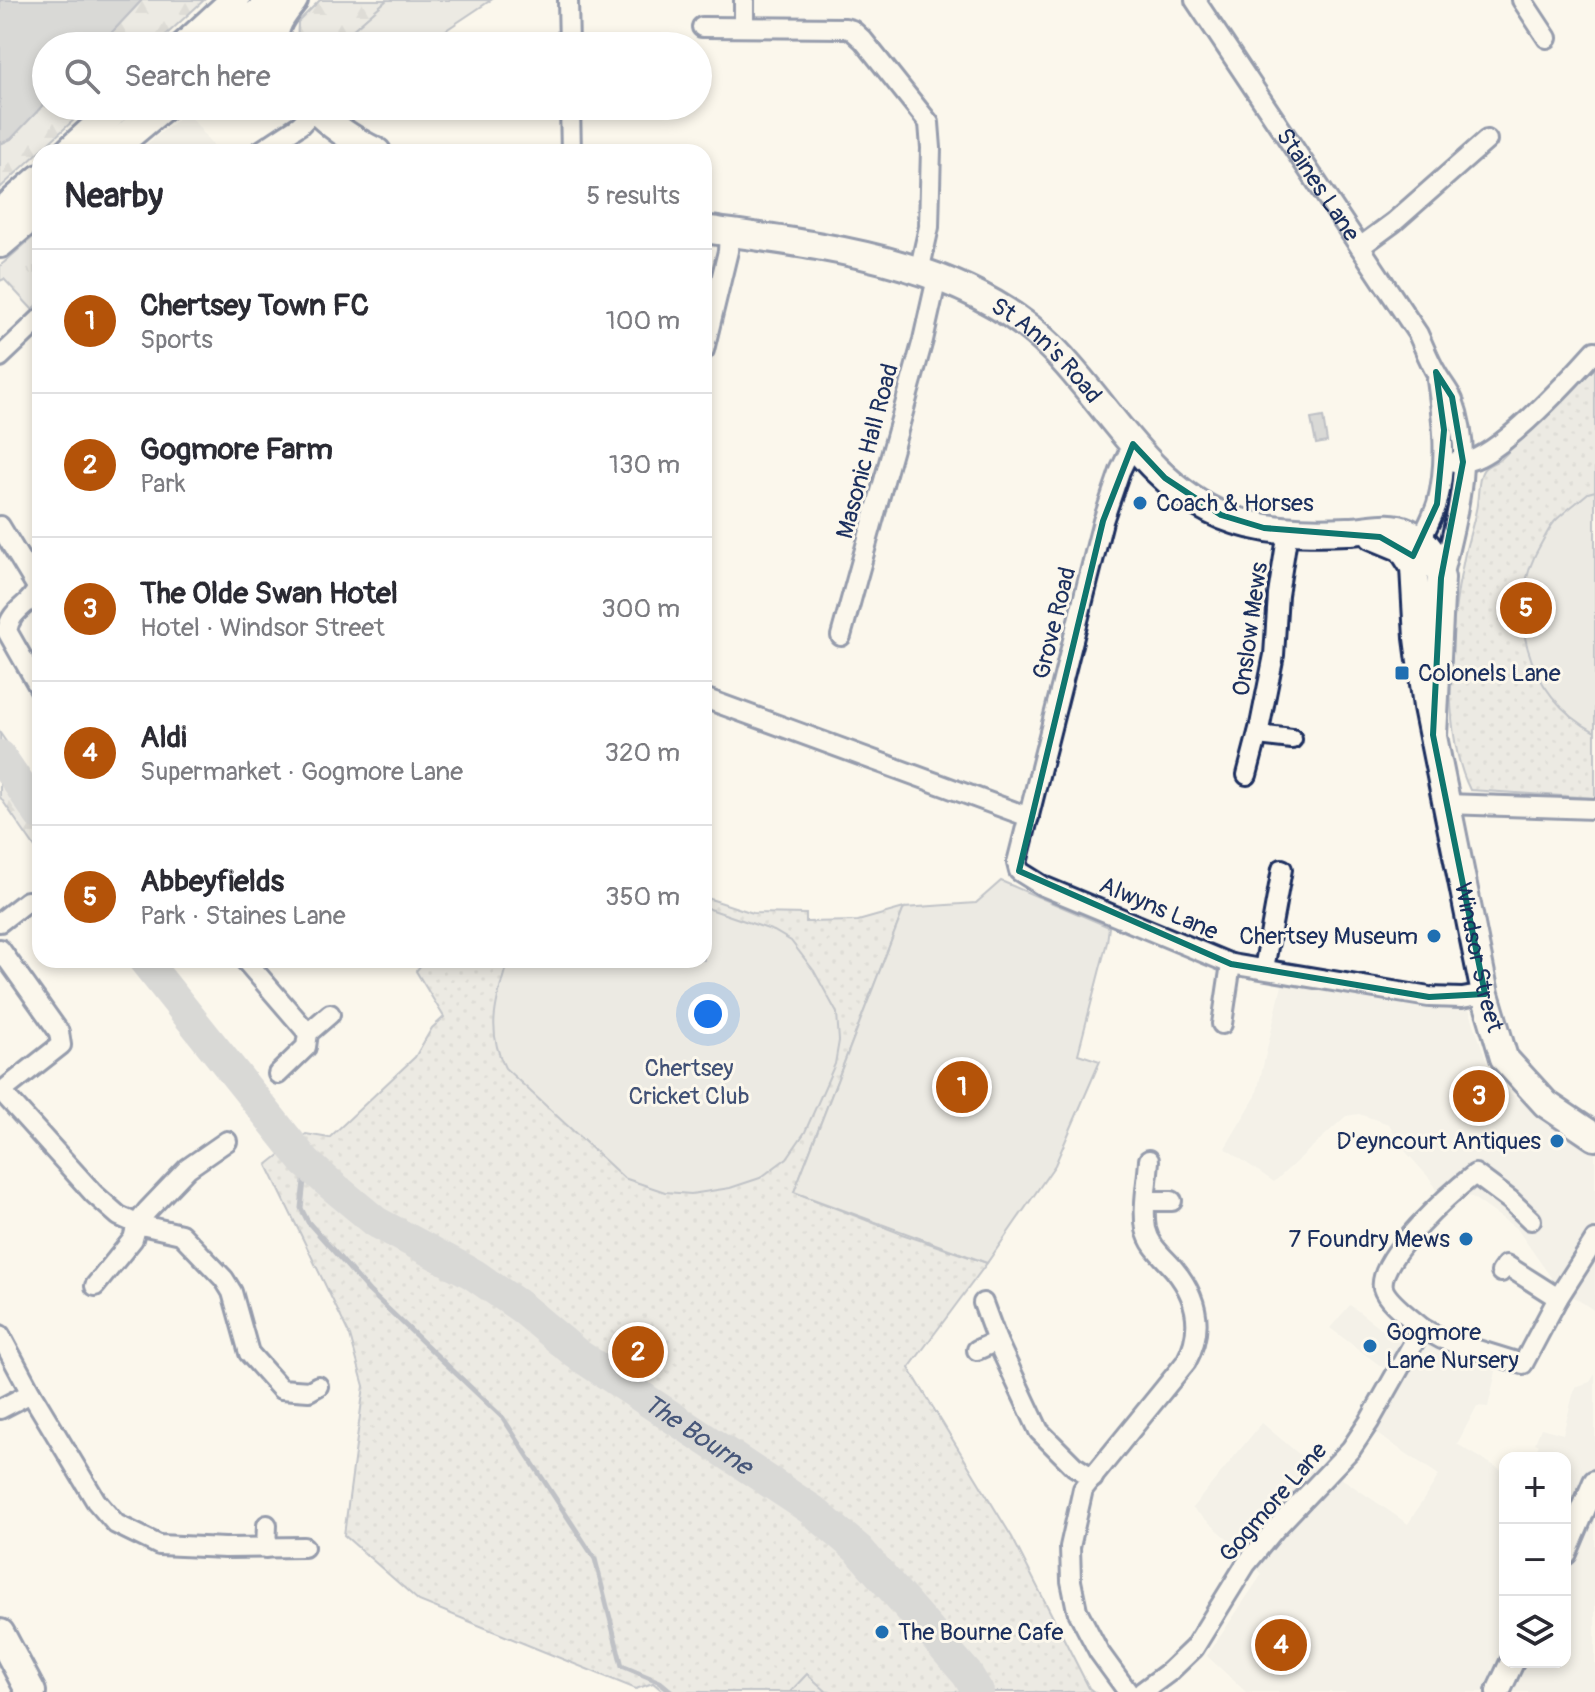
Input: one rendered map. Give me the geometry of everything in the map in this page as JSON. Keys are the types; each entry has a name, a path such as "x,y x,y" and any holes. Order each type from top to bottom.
{"main road":[{"path":"205,32 234,12 274,0"},
{"path":"274,32 294,0"},
{"path":"234,12 264,32"},
{"path":"226,32 234,12"},
{"path":"78,144 104,120"},
{"path":"118,144 146,120"},
{"path":"329,120 360,144"},
{"path":"0,214 32,186"},
{"path":"0,243 32,216"},
{"name":"St Ann's Road","path":"716,230 829,249 928,275 991,300 1053,348 1133,444 1165,478 1195,501 1241,522 1288,531 1349,532 1380,537 1408,555 1414,567"},
{"name":"St Ann's Road","path":"1349,532 1386,527 1408,532 1421,539"},
{"name":"Staines Lane","path":"1421,539 1435,557 1441,578 1433,735"},
{"name":"Staines Lane","path":"1414,567 1418,638 1433,735"},
{"name":"Windsor Street","path":"1433,735 1485,994 1504,1058 1546,1104 1595,1137"},
{"path":"0,1634 31,1692"}],"street":[{"path":"568,0 569,32"},
{"path":"744,0 744,27"},
{"name":"Staines Lane","path":"1195,0 1418,334 1455,407 1463,462 1458,508 1441,578"},
{"path":"1522,0 1547,38"},
{"name":"Masonic Hall Road","path":"702,27 852,30 929,123 928,275 923,340 841,636"},
{"path":"272,144 292,132 303,120"},
{"path":"570,120 571,144"},
{"path":"1360,247 1394,222 1487,140"},
{"path":"712,317 728,251 716,230"},
{"path":"0,357 32,327"},
{"path":"1444,462 1477,458 1521,424 1595,351"},
{"name":"Staines Lane","path":"1414,567 1414,556 1437,504 1444,462 1444,430 1436,372"},
{"name":"Grove Road","path":"1017,863 1103,521 1133,444"},
{"path":"0,526 32,579"},
{"name":"Onslow Mews","path":"1247,775 1274,655 1278,595 1288,531"},
{"path":"32,597 13,613 7,631 32,675"},
{"path":"712,701 1029,817"},
{"path":"1258,735 1292,739"},
{"path":"1446,804 1595,809"},
{"name":"Alwyns Lane","path":"1017,863 1019,871 1043,886 1231,964 1429,997 1462,998 1485,994"},
{"path":"1264,969 1282,869"},
{"path":"0,922 27,901"},
{"path":"0,949 59,1032 61,1045 1,1092 94,1194 119,1216 137,1224 181,1234 224,1279 232,1292 249,1353 281,1389 309,1391 318,1386"},
{"path":"1222,1024 1231,964"},
{"path":"252,968 308,1033"},
{"path":"278,1074 306,1047 308,1033 330,1014"},
{"path":"95,1286 133,1239 137,1224 188,1168 227,1141"},
{"path":"1128,1692 1096,1647 1077,1610 1071,1581 1070,1547 1083,1489 1186,1362 1195,1345 1196,1313 1190,1292 1153,1247 1146,1228 1149,1160"},
{"path":"1531,1220 1475,1174 1428,1214 1389,1264 1384,1290 1422,1328 1442,1339 1523,1364 1558,1298 1595,1240"},
{"path":"1146,1201 1172,1201"},
{"path":"1501,1272 1506,1265 1558,1298"},
{"path":"983,1303 997,1341 1039,1431 1074,1466 1093,1478"},
{"name":"Gogmore Lane","path":"1142,1692 1194,1648 1246,1564 1351,1449 1422,1328"},
{"path":"0,1335 96,1501 116,1524 159,1545 304,1547"},
{"path":"977,1350 997,1341"},
{"path":"0,1409 31,1393"},
{"path":"1571,1539 1595,1482"},
{"path":"266,1548 267,1525"},
{"path":"1498,1692 1509,1668"}],"highlighted area":[{"path":"1436,372 1452,397 1463,462 1441,578 1433,735 1485,994 1429,997 1231,964 1019,871 1103,521 1133,444 1165,478 1221,515 1264,528 1380,537 1413,556 1437,504 1444,430"}],"shaded area":[{"path":"0,0 142,0 112,32 32,32 32,117 11,139 0,144"},
{"path":"177,120 193,120 212,144 147,144"},
{"path":"1323,417 1327,442 1316,444 1311,419"},
{"path":"1283,981 1467,1003 1493,1081 1548,1120 1595,1147 1595,1311 1557,1286 1517,1229 1472,1197 1437,1193 1431,1180 1406,1152 1389,1124 1359,1114 1346,1116 1274,1182 1225,1148 1256,1096"},
{"path":"1350,1305 1405,1347 1434,1345 1497,1367 1488,1407 1477,1406 1457,1444 1499,1468 1499,1668 1571,1668 1571,1452 1535,1452 1539,1445 1535,1443 1541,1428 1563,1434 1575,1387 1590,1382 1595,1374 1595,1692 1246,1692 1207,1656 1262,1574 1241,1550 1192,1508 1262,1423 1313,1466 1344,1480 1408,1524 1439,1475 1374,1432 1390,1373 1330,1328"}],"green space":[{"path":"142,0 204,0 169,32 112,32"},
{"path":"320,0 387,0 350,32 298,32 298,22"},
{"path":"387,0 491,0 443,32 350,32"},
{"path":"32,117 32,120 74,120 48,144 32,144 32,159 0,188 0,144 11,139"},
{"path":"32,238 32,309 4,279 0,281 0,266"},
{"path":"1595,368 1595,798 1470,790 1454,737 1450,676 1459,584 1482,471 1501,459"},
{"path":"1595,491 1595,732 1571,716 1552,696 1537,673 1523,622 1524,594 1530,568 1542,542 1555,521 1588,493"},
{"path":"0,733 32,779 32,843 0,797"},
{"path":"1001,881 1109,927 1078,1054 1100,1061 1055,1165 987,1263 794,1192 904,908 976,903"},
{"path":"712,900 753,913 806,914 806,922 858,921 904,908 794,1192 987,1263 909,1368 1012,1537 1089,1688 1094,1692 664,1692 653,1683 636,1689 419,1601 344,1535 364,1386 350,1336 267,1165 306,1134 329,1138 415,1057 432,1028 444,1017 416,971 418,968 712,968"},
{"name":"Chertsey Cricket Club","path":"712,910 774,931 791,941 814,971 837,1013 839,1041 835,1064 805,1132 787,1158 760,1178 730,1188 691,1194 665,1192 624,1178 505,1068 495,1040 494,1027 506,968 712,968"},
{"path":"807,1674 827,1692 790,1692"}],"waterway":[{"name":"The Bourne","path":"0,756 32,803"},
{"name":"The Bourne","path":"150,968 306,1163 376,1222 473,1274 522,1308 577,1354 812,1510 859,1550 967,1674 978,1692"},
{"name":"The Bourne","path":"306,1163 301,1208 308,1222 369,1291 503,1418 595,1559 622,1666 660,1682 672,1692"}],"place":[{"name":"Coach & Horses","path":"1140,503"},
{"name":"Abbeyfields","path":"1526,608"},
{"name":"Colonels Lane","path":"1402,673"},
{"name":"Chertsey Museum","path":"1434,936"},
{"name":"Chertsey Town FC","path":"962,1087"},
{"name":"The Olde Swan Hotel","path":"1479,1096"},
{"name":"D'eyncourt Antiques","path":"1557,1141"},
{"name":"7 Foundry Mews","path":"1466,1239"},
{"name":"Gogmore Lane Nursery","path":"1370,1346"},
{"name":"Gogmore Farm","path":"638,1352"},
{"name":"The Bourne Cafe","path":"882,1632"},
{"name":"Aldi","path":"1281,1645"}]}
